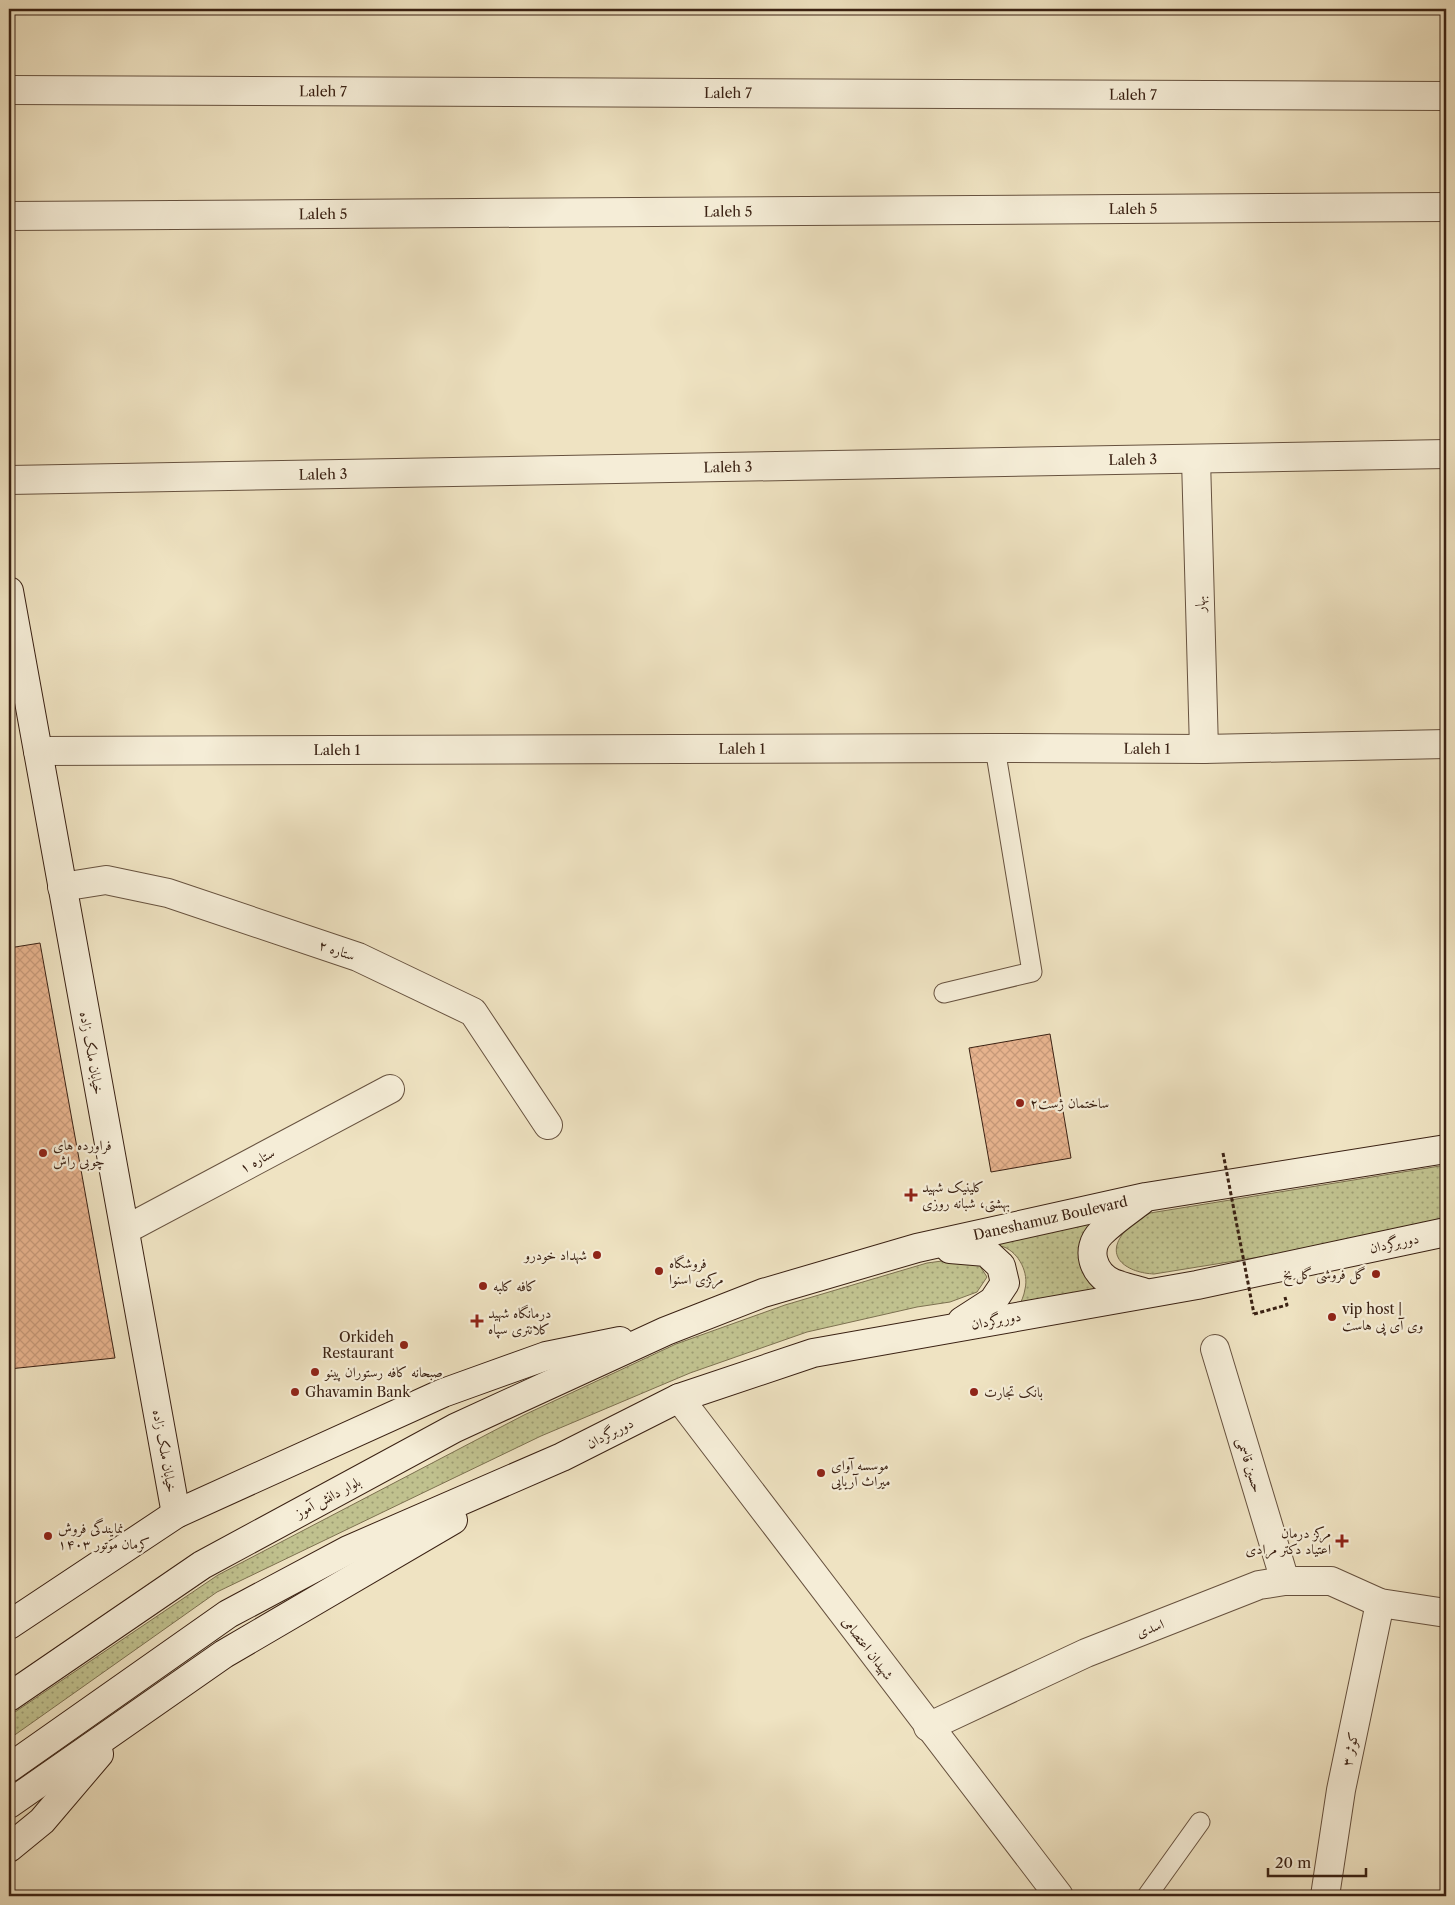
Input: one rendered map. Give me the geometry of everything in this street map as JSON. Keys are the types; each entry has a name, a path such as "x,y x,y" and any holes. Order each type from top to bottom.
{"street":[{"name":"Laleh 7","path":"9,90 1446,96"},
{"name":"Laleh 5","path":"9,216 1446,207"},
{"name":"Laleh 3","path":"9,480 1446,454"},
{"name":"بهار","path":"1196,459 1204,750"},
{"name":"خیابان ملک زاده","path":"9,591 176,1514"},
{"name":"Laleh 1","path":"38,751 996,748 1204,750 1446,744"},
{"name":"ستاره ۲","path":"62,887 106,880 168,893 358,957 473,1012 548,1125"},
{"name":"ستاره ۱","path":"125,1230 390,1089"},
{"name":"Daneshamuz Boulevard","path":"666,1331 763,1293 917,1248 1146,1196 1446,1149"},
{"path":"1146,1196 1100,1234 1093,1246 1092,1259 1101,1276 1107,1280 1147,1293"},
{"name":"دوربرگردان","path":"562,1457 679,1398 813,1353 1197,1285 1446,1232"},
{"path":"917,1248 986,1252 1001,1266 1005,1283 993,1301 950,1328"},
{"path":"9,1625 176,1514 443,1393 546,1356 666,1331"},
{"name":"بلوار دانش آموز","path":"9,1697 202,1565 455,1428 666,1331"},
{"name":"حسین قاسمی","path":"1215,1349 1285,1581"},
{"name":"شهیدان اعتصامی","path":"679,1398 928,1727 1059,1896"},
{"path":"9,1804 224,1654 562,1457"},
{"path":"9,1768 228,1614 348,1550 562,1457"},
{"name":"اسدی","path":"928,1727 1086,1653 1259,1585 1285,1581 1331,1581 1380,1603 1446,1613"},
{"name":"کوثر ۳","path":"1325,1896 1342,1790 1380,1603"},
{"path":"9,1848 42,1821 122,1726"}],"lane":[{"path":"944,993 1032,972 996,748"},
{"path":"1147,1896 1200,1822"}],"path":[{"path":"1223,1153 1254,1314 1287,1306"}],"green space":[{"path":"1446,1165 1446,1227 1154,1274 1136,1271 1128,1267 1117,1256 1116,1249 1125,1231 1150,1213"},
{"path":"1102,1217 1089,1230 1113,1292 1018,1308 1026,1283 1022,1264 1014,1254 1004,1247 973,1242"},
{"path":"957,1259 978,1263 987,1277 977,1292 950,1302 917,1307 807,1332 690,1373 541,1436 217,1592 9,1739 9,1716 218,1575 524,1415 676,1344 785,1305 927,1263"}],"building":[{"name":"فراورده های چوبی راش","path":"40,943 115,1358 9,1369 9,948"},
{"name":"ساختمان ژست۲","path":"1050,1034 1071,1158 991,1172 969,1048"}],"place":[{"name":"ساختمان ژست۲","path":"1020,1103"},
{"name":"فراورده های چوبی راش","path":"43,1153"},
{"name":"کلینیک شهید بهشتی، شبانه روزی","path":"911,1195"},
{"name":"شهداد خودرو","path":"597,1255"},
{"name":"فروشگاه مرکزی اسنوا","path":"659,1271"},
{"name":"گل فروشی گل یخ","path":"1376,1274"},
{"name":"کافه کلبه","path":"483,1286"},
{"name":"vip host | وی آی پی هاست","path":"1332,1317"},
{"name":"درمانگاه شهید کلانتری سپاه","path":"477,1321"},
{"name":"Orkideh Restaurant","path":"404,1345"},
{"name":"صبحانه کافه رستوران پینو","path":"315,1372"},
{"name":"Ghavamin Bank","path":"295,1392"},
{"name":"بانک تجارت","path":"974,1392"},
{"name":"موسسه آوای میراث آریایی","path":"821,1473"},
{"name":"نمایندگی فروش ۱۴۰۳ کرمان موتور","path":"48,1536"},
{"name":"مرکز درمان اعتیاد دکتر مرادی","path":"1342,1541"}]}
